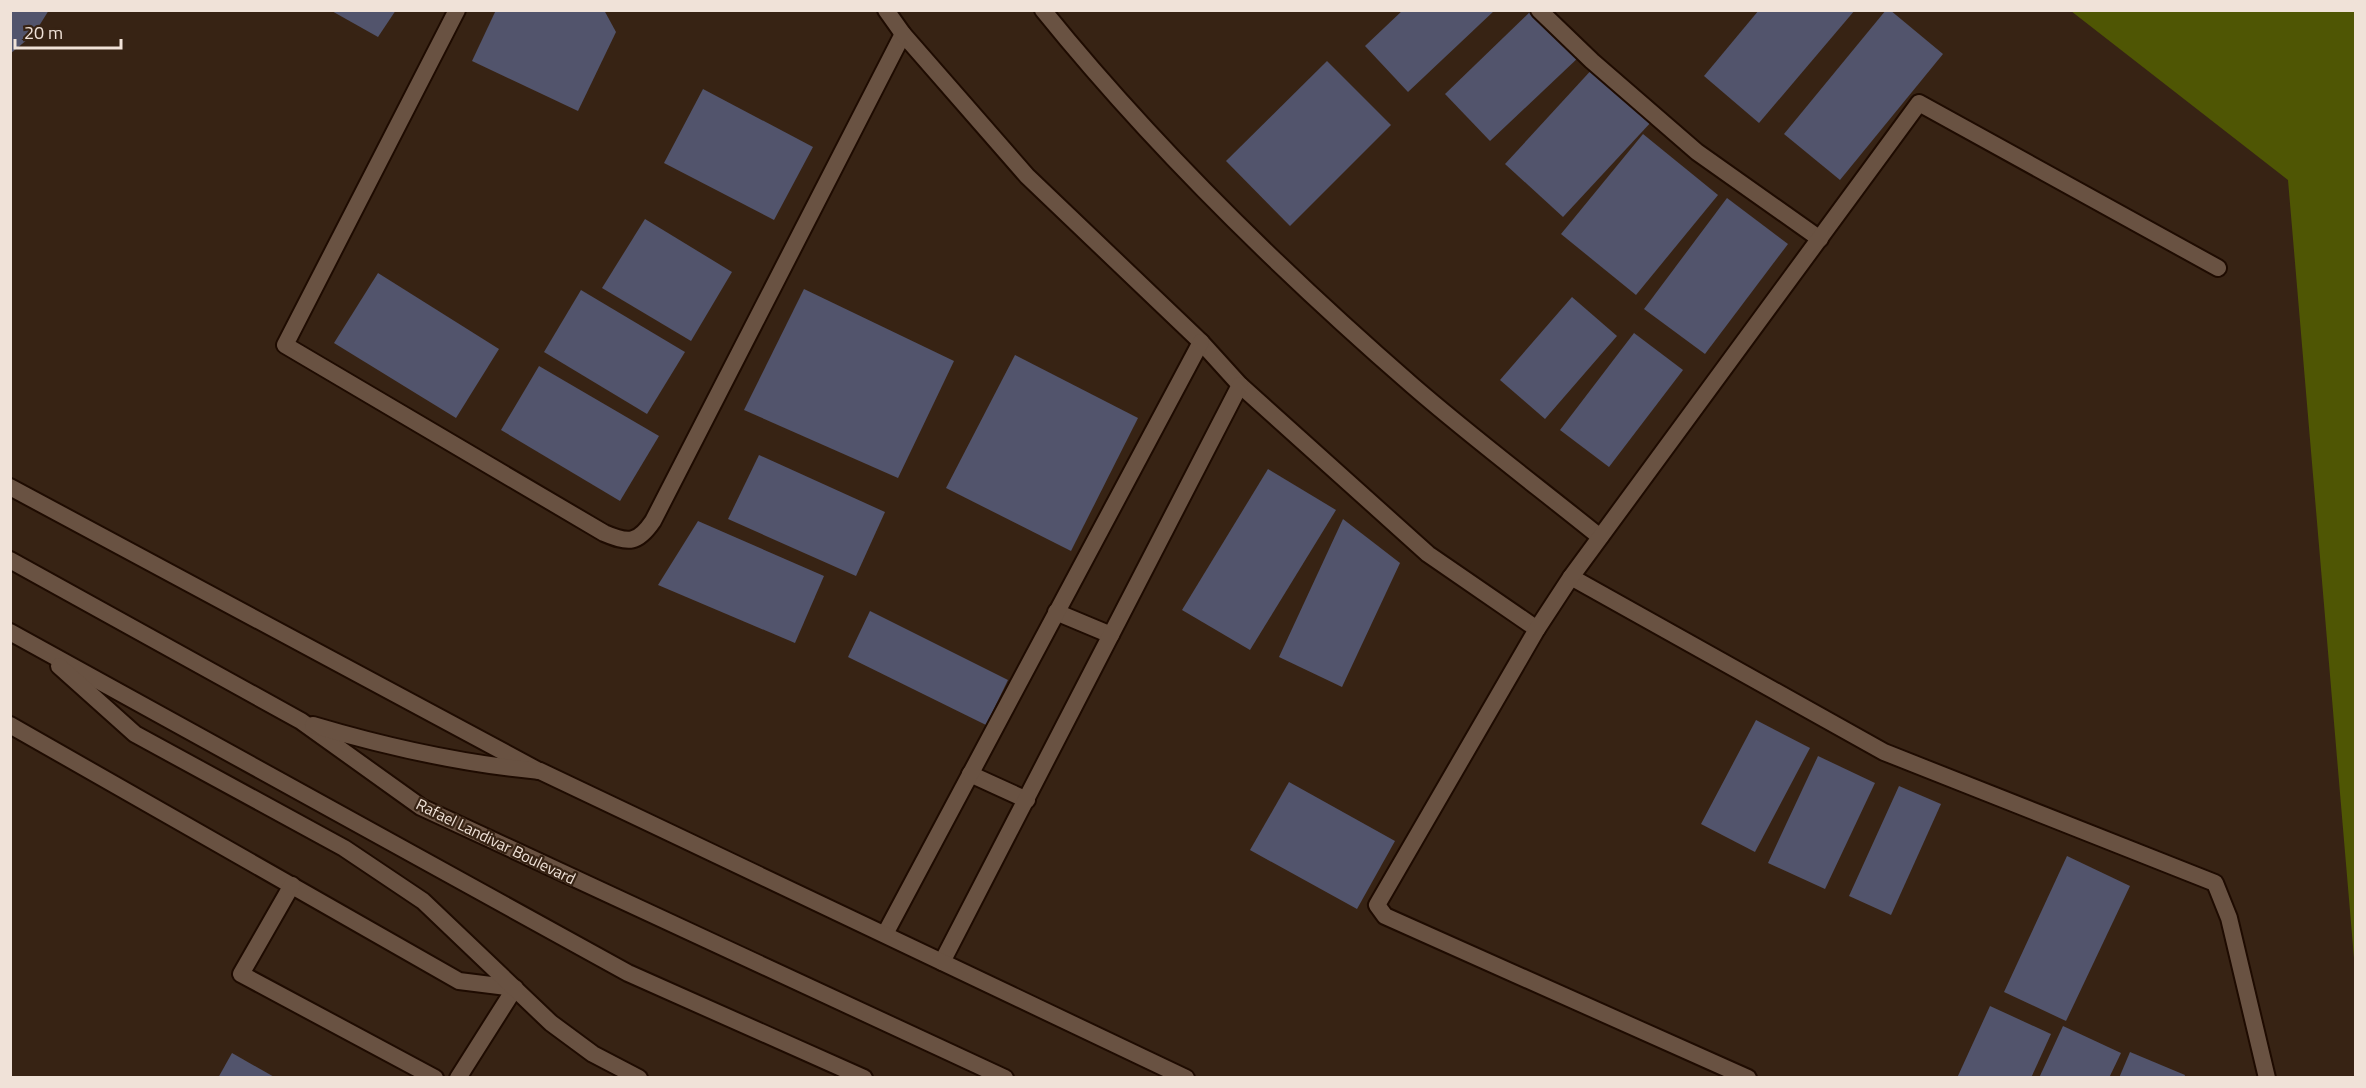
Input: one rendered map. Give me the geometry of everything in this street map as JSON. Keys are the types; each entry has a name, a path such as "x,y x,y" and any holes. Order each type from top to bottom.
{"street":[{"path":"457,10 285,345 594,527 620,540 633,540 644,534 653,521 903,34"},
{"path":"886,10 903,34 1027,176 1200,342 1240,385 1428,554 1537,629"},
{"path":"1043,10 1083,60 1217,203 1314,297 1414,387 1600,537"},
{"path":"1539,10 1592,61 1697,152 1820,239"},
{"path":"1748,1077 1385,916 1377,905 1537,629 1571,577 1919,103 2217,268"},
{"path":"885,934 1200,342"},
{"path":"942,962 1240,385"},
{"path":"10,487 540,771 1186,1077"},
{"name":"Rafael Landivar Boulevard","path":"10,560 300,721 421,807 1005,1077"},
{"path":"1571,577 1884,752 2215,883 2229,918 2267,1077"},
{"path":"1056,612 1111,635"},
{"path":"10,632 628,974 864,1077"},
{"path":"35,645 135,734 344,848 400,884 423,901 565,1034 593,1054 639,1077"},
{"path":"300,721 375,744 504,768 540,771"},
{"path":"10,725 459,981 515,988"},
{"path":"970,774 1027,800"},
{"path":"292,885 241,974 435,1077"},
{"path":"458,1077 515,988"}],"green space":[{"path":"2071,11 2355,11 2355,970 2288,180"}],"building":[{"path":"10,10 49,10 34,34 10,54"},
{"path":"330,10 396,10 378,37"},
{"path":"496,10 604,10 616,32 578,111 472,61"},
{"path":"1403,10 1495,10 1408,92 1365,46"},
{"path":"1532,10 1580,56 1490,141 1445,94"},
{"path":"1759,10 1855,10 1759,123 1704,76"},
{"path":"1886,10 1890,10 1943,54 1840,180 1784,134"},
{"path":"1327,61 1391,125 1290,226 1226,161"},
{"path":"1595,66 1653,120 1563,217 1505,164"},
{"path":"703,89 813,147 774,220 664,163"},
{"path":"1643,134 1718,195 1636,295 1561,234"},
{"path":"1727,198 1788,244 1705,354 1644,309"},
{"path":"645,219 732,272 691,341 602,288"},
{"path":"378,273 499,349 456,418 334,343"},
{"path":"804,289 954,361 898,478 744,410"},
{"path":"581,290 685,352 647,414 544,352"},
{"path":"1572,297 1617,336 1545,419 1500,380"},
{"path":"1634,333 1683,370 1609,467 1560,430"},
{"path":"1015,355 1138,418 1071,551 946,488"},
{"path":"539,366 659,436 620,501 501,430"},
{"path":"759,455 885,512 856,576 728,519"},
{"path":"1268,469 1336,510 1250,650 1182,610"},
{"path":"1343,519 1400,563 1342,687 1279,657"},
{"path":"698,521 824,576 795,643 658,585"},
{"path":"870,611 1008,680 986,725 848,657"},
{"path":"1756,720 1810,748 1755,852 1701,824"},
{"path":"1818,756 1875,783 1825,889 1768,863"},
{"path":"1289,782 1395,841 1357,909 1250,850"},
{"path":"1899,786 1941,804 1891,915 1849,896"},
{"path":"2067,856 2130,886 2066,1021 2004,992"},
{"path":"1990,1006 2051,1034 2031,1078 1957,1078"},
{"path":"2063,1026 2121,1053 2109,1078 2039,1078"},
{"path":"2130,1052 2185,1075 2184,1078 2119,1078"},
{"path":"232,1053 276,1078 218,1078"}]}
